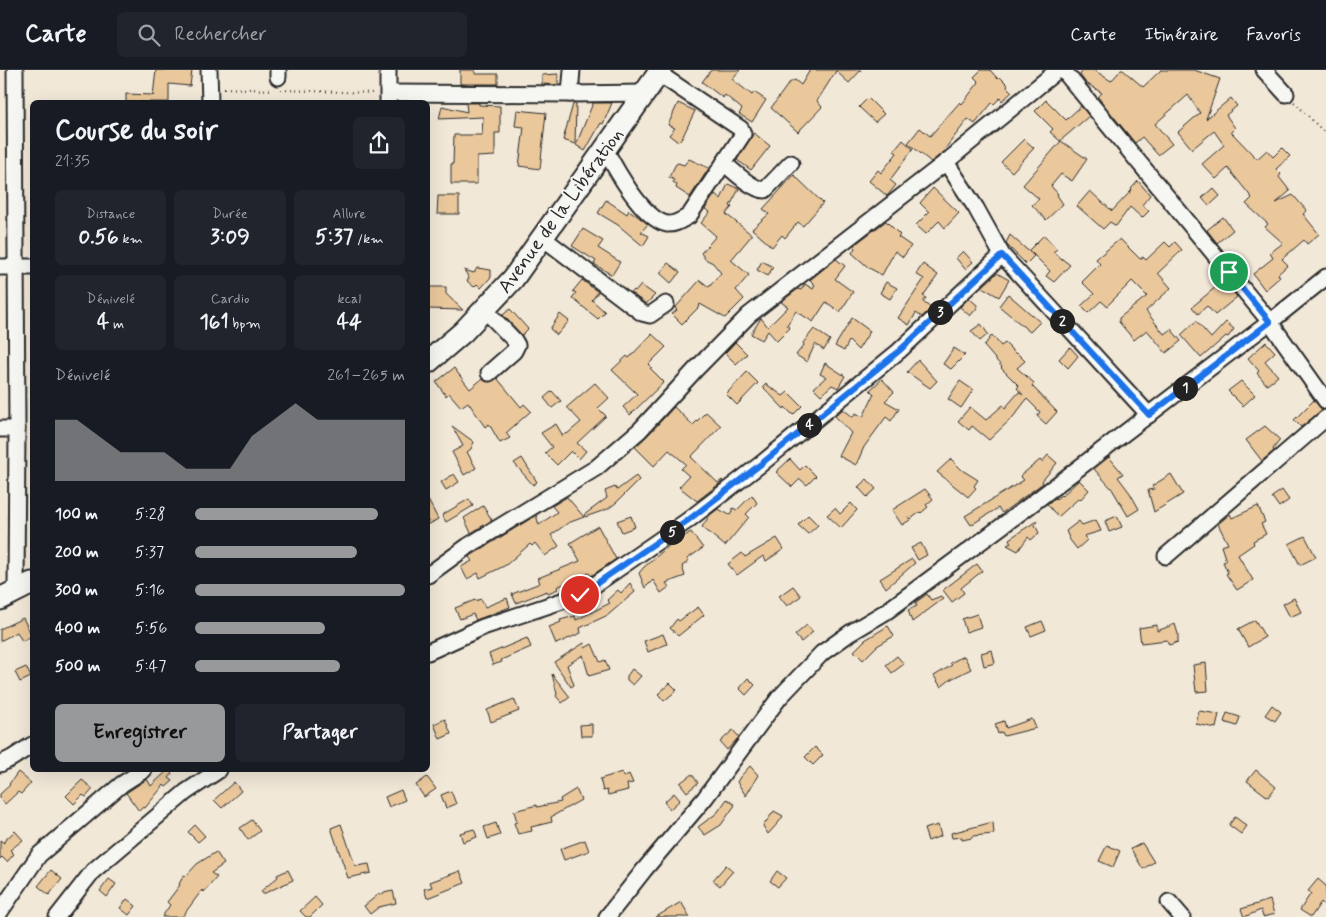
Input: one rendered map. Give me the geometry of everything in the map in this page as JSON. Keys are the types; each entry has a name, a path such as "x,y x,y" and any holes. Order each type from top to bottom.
{"highway":[{"name":"Avenue de la Libération","path":"430,360 462,332 513,279 660,72"}],"street":[{"path":"15,70 8,267 18,428 16,591"},
{"path":"210,70 210,95"},
{"path":"388,70 388,98 645,93"},
{"path":"570,94 572,70"},
{"path":"430,574 468,546 596,468 640,430 749,315 946,162 1058,70"},
{"path":"1063,70 1270,322 1326,401"},
{"path":"1264,70 1286,94"},
{"path":"605,149 626,186 637,200 658,220 669,224 679,222 689,216 743,134 741,129 660,72"},
{"path":"946,162 976,208 1002,255 1149,415"},
{"path":"724,164 751,185 760,190 765,190 791,163"},
{"path":"543,238 642,313 650,315 666,304"},
{"path":"430,651 483,627 580,595 671,533 761,464 899,351 1002,255"},
{"path":"8,267 30,267"},
{"path":"607,917 705,798 778,698 822,653 850,633 887,611 1149,415 1326,277"},
{"path":"484,309 514,340 516,345 514,351 489,373"},
{"path":"1166,556 1326,418"},
{"path":"0,429 18,428"},
{"path":"0,764 30,746"},
{"path":"0,912 39,855 122,784 141,772"},
{"path":"57,917 94,871 186,792 216,772"},
{"path":"1169,902 1182,917"}],"path":[{"path":"1286,94 1326,134"},
{"path":"210,95 388,98"}],"building":[{"path":"156,70 192,70 190,86 169,84 169,100 126,100 126,94 153,96"},
{"path":"460,70 475,70 475,74 498,74 498,84 460,84"},
{"path":"711,70 740,70 732,79 752,95 754,92 766,100 752,122 739,114 742,109 725,95 723,98 702,82"},
{"path":"810,70 861,70 849,83 836,71 817,101 822,107 798,132 771,108 789,83 795,80 801,85"},
{"path":"981,70 990,70 998,79 1000,77 1012,92 1002,101 1000,98 994,104 992,103 975,124 968,119 941,154 931,162 908,143 920,128 930,136 960,102 962,104 979,82 974,77"},
{"path":"1083,70 1094,70 1111,81 1123,70 1143,87 1161,70 1194,70 1220,79 1206,119 1231,98 1237,106 1226,115 1235,128 1231,132 1257,159 1267,150 1273,157 1282,148 1290,156 1276,169 1281,174 1279,177 1290,191 1276,203 1293,195 1307,211 1303,214 1319,234 1307,244 1304,240 1282,259 1288,265 1278,274 1280,277 1265,290 1253,274 1273,258 1270,253 1283,243 1265,227 1268,224 1246,204 1252,198 1228,168 1216,179 1202,164 1224,145 1214,131 1192,149 1178,132 1200,113 1188,95 1155,124 1172,144 1158,155 1142,137 1135,143 1098,97 1102,93 1086,83 1080,75"},
{"path":"558,74 558,85 542,84 542,75"},
{"path":"868,98 884,114 875,122 859,107"},
{"path":"1046,100 1066,120 1081,106 1089,116 1060,141 1050,132 1053,129 1035,111"},
{"path":"466,103 500,106 500,133 495,133 495,156 477,157 477,184 451,184 454,135 482,135 483,117 439,119 442,106 467,112"},
{"path":"593,103 612,103 603,124 601,123 585,151 576,145"},
{"path":"678,103 695,111 678,142 669,135 675,128 668,125"},
{"path":"573,104 576,104 575,144 563,140"},
{"path":"517,110 546,113 540,169 519,166 524,127 515,126"},
{"path":"754,133 770,146 751,170 737,160"},
{"path":"1024,139 1034,148 1012,172 1001,162"},
{"path":"903,140 913,149 890,180 896,185 887,196 869,181 878,170 881,173 897,153 894,151"},
{"path":"1061,141 1087,159 1072,181 1061,174 1051,186 1063,204 1046,220 1032,205 1039,199 1023,185"},
{"path":"689,159 709,168 690,197 676,188 677,185 673,182 674,180 669,177 676,164 684,165"},
{"path":"794,175 823,203 803,226 798,222 785,238 782,235 772,247 752,229 769,214 763,209"},
{"path":"1138,181 1150,195 1142,205 1149,211 1142,218 1130,207 1116,226 1110,222 1103,229 1077,206 1090,191 1112,211"},
{"path":"728,184 739,189 730,206 732,207 726,214 752,235 731,260 749,275 736,290 744,299 725,318 700,304 682,324 672,314 677,310 675,308 700,280 709,287 721,273 701,253 716,236 701,223 710,212 705,209 715,194 721,199"},
{"path":"933,188 959,213 945,228 939,221 926,234 916,225 929,212 920,203"},
{"path":"1213,188 1220,196 1209,206 1202,198"},
{"path":"438,196 459,196 459,214 437,214"},
{"path":"606,200 627,214 629,210 648,224 641,232 649,236 643,246 618,225 598,213"},
{"path":"1223,217 1233,230 1217,243 1207,230"},
{"path":"886,221 900,235 898,237 911,246 903,257 895,251 882,275 869,268 852,253 855,248 853,246"},
{"path":"583,229 603,241 598,248 620,262 612,275 594,264 596,261 572,246"},
{"path":"1010,235 1034,256 1026,264 1007,245 1006,243"},
{"path":"1044,235 1057,249 1053,252 1070,265 1054,282 1046,276 1050,271 1029,250"},
{"path":"1120,239 1140,259 1143,257 1146,260 1165,242 1170,247 1175,242 1182,250 1158,273 1171,288 1146,311 1164,334 1171,329 1181,341 1166,353 1147,330 1134,340 1119,322 1119,318 1147,296 1132,281 1107,306 1101,301 1088,313 1081,306 1094,294 1082,282 1100,264 1096,259"},
{"path":"963,251 973,262 965,269 956,258"},
{"path":"836,259 845,266 835,279 853,292 840,312 826,302 813,322 796,311 787,325 790,328 777,341 768,331 762,340 751,334 761,318 768,327 788,307 781,302 798,289 801,290 805,284 813,289 815,285 810,280"},
{"path":"762,261 773,267 768,276 757,270"},
{"path":"668,263 680,272 671,283 660,273"},
{"path":"923,264 938,275 923,296 926,298 923,302 931,308 922,317 916,313 909,325 898,318 924,279 916,274"},
{"path":"477,268 491,270 491,277 481,288 477,284 474,287 467,281 469,278 464,270 474,273"},
{"path":"997,273 1009,280 999,297 982,287"},
{"path":"582,280 598,292 592,300 605,312 598,319 572,298 576,293 573,291"},
{"path":"1224,280 1237,297 1215,315 1207,306 1198,314 1192,307"},
{"path":"886,282 897,288 890,299 880,293"},
{"path":"641,285 655,295 646,304 631,293 634,290 636,291"},
{"path":"430,287 446,287 446,294 463,310 430,309"},
{"path":"1008,294 1040,322 1030,332 999,306"},
{"path":"969,298 977,305 977,308 970,316 960,307"},
{"path":"510,309 528,329 522,335 503,315"},
{"path":"560,314 569,321 557,335 550,329"},
{"path":"852,318 870,331 858,350 849,341 844,351 835,346"},
{"path":"1196,321 1211,338 1226,322 1234,329 1228,337 1226,336 1201,358 1181,335"},
{"path":"981,324 988,334 980,341 971,331"},
{"path":"814,329 830,340 824,350 815,344 807,362 796,355"},
{"path":"652,334 666,347 649,364 652,367 650,368 664,382 630,415 623,407 637,394 612,370 627,356 629,358"},
{"path":"992,335 1001,346 1005,343 1025,361 1017,368 1034,383 1032,386 1057,412 1046,424 1037,416 1040,412 1027,399 1013,417 989,440 972,426 969,430 958,421 970,407 986,420 1003,405 1005,408 1019,392 1023,395 1017,388 1019,386 1001,368 984,346"},
{"path":"735,342 747,354 736,364 725,353"},
{"path":"1266,342 1275,352 1265,361 1278,376 1267,385 1257,373 1259,371 1248,358"},
{"path":"1070,347 1078,356 1068,368 1059,359"},
{"path":"954,348 965,355 951,369 943,364"},
{"path":"918,360 937,381 930,388 907,372"},
{"path":"825,363 845,376 838,388 832,385 821,395 814,388 826,377 820,374"},
{"path":"454,368 470,389 482,379 490,382 497,378 521,407 524,404 531,411 506,433 510,438 500,443 489,424 485,427 468,402 461,407 449,393 446,396 436,382"},
{"path":"747,372 758,383 737,405 726,394"},
{"path":"882,379 894,392 885,401 899,409 891,421 886,417 864,447 856,465 839,456 851,433 835,416 843,409 853,417 856,413 863,417 874,394 870,390"},
{"path":"960,381 973,390 961,408 948,399"},
{"path":"1241,381 1255,395 1243,406 1228,391"},
{"path":"595,383 609,398 598,408 606,416 577,443 586,451 579,459 571,451 557,465 545,453 552,447 541,433 556,424 563,436 581,422 567,407"},
{"path":"766,384 783,396 788,392 802,406 793,415 785,407 784,409 763,387"},
{"path":"552,391 561,401 552,408 544,398"},
{"path":"1314,400 1322,410 1301,427 1294,420"},
{"path":"674,407 693,425 706,412 721,426 691,457 718,483 723,481 697,501 679,487 689,476 681,469 686,464 669,450 654,466 635,447"},
{"path":"452,426 474,442 471,449 467,452 476,468 464,475 452,452 463,446"},
{"path":"1265,426 1280,440 1273,449 1274,451 1262,461 1246,440"},
{"path":"1048,455 1057,463 1042,481 1043,483 1002,513 998,508 971,525 965,516 1024,480 1020,476 1040,460 1042,462"},
{"path":"1109,457 1123,474 1118,477 1139,509 1128,516 1112,489 1094,469"},
{"path":"522,458 537,482 533,485 514,463"},
{"path":"790,459 800,470 805,465 816,476 807,485 800,479 792,487 776,472"},
{"path":"951,459 962,470 978,480 974,486 976,488 968,497 937,472"},
{"path":"454,474 459,482 446,490 441,482"},
{"path":"1171,474 1183,494 1154,512 1148,490 1154,489 1152,486"},
{"path":"636,476 639,480 617,502 608,509 585,517 584,515 607,498 605,491 615,487 617,490"},
{"path":"867,479 876,489 867,497 858,487"},
{"path":"1079,480 1089,490 1080,500 1078,499 1058,517 1047,504 1055,498 1062,496"},
{"path":"925,489 933,499 926,505 928,507 911,519 908,516 910,520 902,525 892,510"},
{"path":"1282,490 1289,500 1279,507 1272,497"},
{"path":"752,495 757,503 746,514 749,517 725,546 702,527 710,515 718,509 730,515 733,508 737,510"},
{"path":"567,497 584,517 568,523 551,535 559,546 545,556 535,543 532,546 530,544 506,565 480,578 478,573 467,579 461,567 472,561 469,557 536,515 539,525 557,512 552,506"},
{"path":"469,499 473,506 446,522 442,515"},
{"path":"851,503 857,510 841,528 827,515 835,508 840,514"},
{"path":"430,504 438,519 430,524"},
{"path":"483,506 492,520 471,533 464,518"},
{"path":"1258,506 1265,522 1261,524 1266,534 1253,541 1254,544 1238,555 1253,580 1237,590 1226,574 1228,573 1223,562 1226,561 1221,546 1228,544 1218,524 1230,514 1232,518"},
{"path":"808,515 818,525 808,534 798,525"},
{"path":"631,516 635,527 622,532 617,521"},
{"path":"1117,516 1122,527 1109,532 1105,521"},
{"path":"1038,520 1035,525 1039,533 1031,540 1028,537 1018,551 1007,545 1011,543 1009,539"},
{"path":"1096,520 1101,531 1084,536 1087,540 1077,549 1066,531 1079,521 1082,525"},
{"path":"598,526 616,559 591,576 589,573 557,587 558,589 548,593 547,591 516,603 512,594 540,583 538,578 580,561 570,543"},
{"path":"691,532 703,548 687,559 688,562 682,566 685,576 666,583 669,587 661,593 653,580 645,588 639,573 670,545"},
{"path":"1305,536 1316,557 1300,565 1289,544"},
{"path":"777,538 784,549 766,561 763,556 737,575 728,564 742,553 745,557"},
{"path":"921,543 927,555 918,560 911,548"},
{"path":"912,559 915,563 886,588 880,579"},
{"path":"977,564 982,571 961,588 964,593 952,602 943,590"},
{"path":"630,583 635,592 608,615 580,628 581,633 556,644 549,627 561,622 560,620 575,616 576,620 610,603 607,600 618,590 621,593"},
{"path":"793,586 801,596 787,606 779,596"},
{"path":"927,594 931,600 941,596 943,599 912,622 908,610 917,606 915,603"},
{"path":"507,598 510,607 476,620 473,614 460,619 455,608 481,599 485,607"},
{"path":"1294,598 1301,612 1290,617 1283,604"},
{"path":"698,607 704,615 678,636 670,628 677,619 679,621"},
{"path":"977,614 981,627 966,632 962,619"},
{"path":"23,618 30,632 30,637 22,641 17,632 0,641 0,629"},
{"path":"1255,620 1265,637 1248,647 1238,629"},
{"path":"1042,621 1046,630 1031,636 1027,627"},
{"path":"1175,624 1178,642 1169,645 1167,640 1141,643 1139,628 1157,625 1157,631"},
{"path":"807,625 813,632 801,642 795,635"},
{"path":"888,626 894,636 877,646 863,660 854,651 865,640"},
{"path":"663,634 667,644 648,652 644,641"},
{"path":"527,638 531,647 493,665 489,654"},
{"path":"584,643 585,648 592,644 600,662 605,660 609,670 589,676 583,655 567,665 574,685 571,687 554,662"},
{"path":"992,650 995,663 984,666 981,653"},
{"path":"897,656 904,664 892,673 886,665"},
{"path":"964,656 971,669 951,679 941,687 934,676 952,665 950,663"},
{"path":"1206,663 1208,691 1196,692 1193,665"},
{"path":"26,667 30,677 20,682 15,672"},
{"path":"632,669 641,676 633,685 627,680 627,676"},
{"path":"552,674 570,697 562,703 556,696"},
{"path":"748,678 755,685 746,695 739,688"},
{"path":"670,683 677,690 664,701 658,694"},
{"path":"514,699 519,711 491,722 487,710"},
{"path":"1272,705 1281,712 1275,721 1265,715"},
{"path":"1199,711 1219,714 1216,728 1196,724"},
{"path":"1227,713 1240,717 1237,726 1224,722"},
{"path":"445,719 451,734 440,739 434,724"},
{"path":"1032,719 1036,728 1004,736 1002,732 998,734 995,724 1004,721 1006,728"},
{"path":"592,724 592,736 581,736 580,725"},
{"path":"733,730 739,737 727,750 720,742"},
{"path":"815,747 823,755 813,765 805,757"},
{"path":"750,766 758,775 746,796 737,782"},
{"path":"1256,770 1276,787 1268,797 1247,781"},
{"path":"18,772 31,783 21,794 18,792 5,804 0,798 0,794 10,785"},
{"path":"166,772 172,774 169,778 173,781 166,787 164,785 145,808 143,807 139,811 126,793 147,779 151,786"},
{"path":"622,772 623,777 629,774 633,783 627,784 628,790 608,795 607,790 603,791 600,779"},
{"path":"692,774 698,783 687,792 680,783"},
{"path":"427,777 436,789 424,797 416,785"},
{"path":"82,780 93,789 86,797 83,795 74,804 66,796"},
{"path":"234,782 241,791 222,808 214,800"},
{"path":"576,789 581,800 551,817 552,822 531,827 532,831 518,834 514,823 517,822 514,811 537,805 537,807 561,802 560,799"},
{"path":"401,790 405,800 389,807 385,797"},
{"path":"451,791 456,804 446,808 441,795"},
{"path":"674,793 680,800 670,809 664,802"},
{"path":"727,799 735,805 721,825 705,835 698,827 717,813"},
{"path":"774,811 783,816 768,834 763,826"},
{"path":"1235,817 1247,826 1241,834 1229,825"},
{"path":"252,820 260,831 248,840 240,828"},
{"path":"993,822 994,834 972,836 972,838 962,840 962,837 952,838 951,833"},
{"path":"496,823 500,835 488,839 484,827"},
{"path":"341,824 355,865 369,864 371,873 348,878 331,828"},
{"path":"195,825 205,836 198,842 188,832"},
{"path":"938,825 941,836 928,841 924,829"},
{"path":"474,829 477,837 463,842 460,833"},
{"path":"15,831 23,840 10,850 14,854 7,862 2,857 0,859 0,840 4,843"},
{"path":"585,840 589,851 564,860 560,849"},
{"path":"1142,843 1154,862 1143,869 1131,849"},
{"path":"1107,845 1120,851 1113,867 1099,861"},
{"path":"216,852 224,864 211,873 217,877 204,892 202,890 182,917 162,917 170,905 167,902 180,885 184,875 186,876 197,864"},
{"path":"726,865 733,871 720,886 713,880"},
{"path":"51,870 62,879 49,895 38,886"},
{"path":"288,870 293,880 263,894 261,891 278,877 277,875"},
{"path":"460,871 465,883 427,898 424,889 432,887 430,882"},
{"path":"777,871 786,878 778,887 770,881"},
{"path":"109,879 116,884 107,897 100,891"},
{"path":"1318,879 1326,886 1326,907 1321,902 1311,917 1300,910 1311,893 1308,891"},
{"path":"393,891 396,903 379,907 370,914 364,906 379,894"},
{"path":"315,897 322,905 310,917 306,917 300,911"},
{"path":"127,899 136,906 129,915 120,908"},
{"path":"1270,900 1274,914 1263,917 1261,910 1244,917 1241,909"},
{"path":"681,902 690,917 656,917"}],"route":[{"path":"580,595 687,521 761,464 899,351 1002,255 1149,415 1270,322 1229,272"}]}
